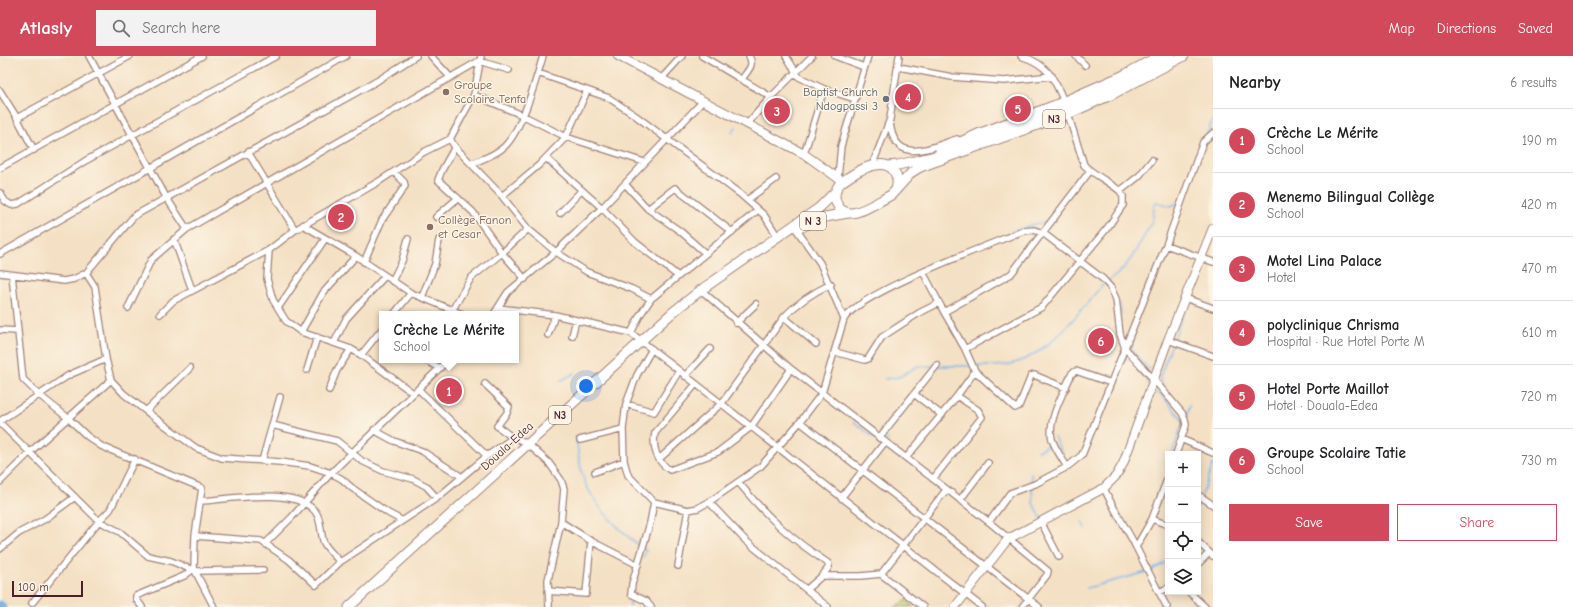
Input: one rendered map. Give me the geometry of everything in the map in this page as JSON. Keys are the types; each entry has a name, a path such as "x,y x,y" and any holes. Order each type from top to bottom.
{"main road":[{"path":"618,56 804,154 840,180"},
{"name":"N3","path":"848,212 858,211 891,195 917,165 978,134 1064,102 1124,75 1159,56"},
{"name":"N3","path":"917,165 940,155 1052,114 1126,80 1171,56"},
{"name":"N3","path":"834,193 840,180 872,166 881,164 888,166 917,165 1068,114 1111,95 1184,56"},
{"path":"888,166 894,170 898,179 896,190"},
{"path":"834,193 837,203 848,212"},
{"name":"N 3","path":"780,237 819,208 834,193"},
{"name":"N 3","path":"780,237 825,217 848,212"},
{"path":"954,607 1008,539 1104,488 1116,476 1123,464 1155,381 1168,340 1213,228"},
{"name":"Douala-Edea","path":"349,607 641,340 701,290 780,237"}],"street":[{"path":"89,56 166,197 187,229"},
{"path":"17,118 130,56"},
{"path":"0,168 202,56"},
{"path":"0,194 5,201 11,205 18,204 85,161 276,56"},
{"path":"0,254 346,56"},
{"path":"0,273 64,281 74,279 86,273 131,219 166,197 377,81 416,56"},
{"path":"431,56 450,77"},
{"path":"471,164 489,157 505,146 518,130 543,56"},
{"path":"662,79 682,56"},
{"path":"702,56 771,97"},
{"path":"742,79 752,65 749,56"},
{"path":"786,56 795,72 802,79 855,100"},
{"path":"747,124 771,97 812,56"},
{"path":"835,56 864,67"},
{"path":"840,180 841,146 868,56"},
{"path":"872,166 890,119 899,67 899,56"},
{"path":"1021,56 1037,62 1052,76 1064,102"},
{"path":"1076,56 1085,65"},
{"path":"128,308 151,260 187,229 480,59"},
{"path":"480,59 508,70"},
{"path":"160,314 173,301 269,250 295,230 394,172 424,152 450,139 474,95 480,59"},
{"path":"899,67 952,77 1004,81 1052,76"},
{"path":"538,73 610,98 747,200 769,220 780,237"},
{"path":"804,154 824,89"},
{"path":"0,91 17,118 34,150"},
{"path":"502,196 546,158 566,137 587,91"},
{"path":"474,95 522,115 566,137 644,162"},
{"path":"496,311 508,292 525,280 602,208 644,162 668,140 703,101"},
{"path":"965,349 1042,307 1108,227 1123,205 1123,196 1120,191 1111,183 1090,171 1081,159 1068,114"},
{"path":"890,119 894,138 902,146 912,151 923,151 978,134"},
{"path":"989,522 1008,496 1014,491 1035,484 1067,467 1082,454 1166,245 1203,142 1213,133"},
{"path":"450,139 455,147 502,196 528,229 556,252 587,272 632,289 651,299"},
{"path":"455,147 438,180 478,217 502,253 525,280"},
{"path":"248,152 295,230"},
{"path":"546,158 602,208 635,242 678,276"},
{"path":"1120,191 1140,176 1152,160"},
{"path":"944,312 1011,274 1090,171"},
{"path":"364,262 382,220 405,186 404,182 394,172"},
{"path":"747,200 776,179"},
{"path":"625,184 648,209 680,231 706,253"},
{"path":"648,209 675,188 732,232"},
{"path":"560,213 582,190"},
{"path":"436,217 458,198"},
{"path":"632,333 640,315 651,299 758,210"},
{"path":"303,226 356,256 411,293 450,311"},
{"path":"453,311 471,278 502,253 528,229"},
{"path":"796,229 820,263 831,284 844,319"},
{"path":"652,349 637,375 626,404 622,429 624,461 628,475 654,502 688,510 698,508 738,483 761,466 800,422 822,393 844,319 855,307 923,272 1023,231 1034,230 1043,232 1103,279 1111,288 1116,299 1120,334 1125,348 1182,413 1185,420 1177,451"},
{"path":"174,239 192,290"},
{"path":"278,308 325,239"},
{"path":"392,281 402,261 408,239"},
{"path":"422,297 435,264 439,240"},
{"path":"1166,245 1213,262"},
{"path":"269,250 267,279 273,300 286,321 301,332 351,349 413,393"},
{"path":"301,332 323,293 356,256"},
{"path":"923,272 965,349 975,371 1015,408 1019,406 1031,376 1034,375 1066,388"},
{"path":"86,273 95,287 106,359 111,380 124,394 196,448 222,458 310,466 331,473 342,479 388,514 401,520"},
{"path":"12,275 23,379 38,394 101,446 200,487 202,491 195,536 193,571 214,607"},
{"path":"334,343 346,319 385,276"},
{"path":"658,459 722,403 784,317 804,298 831,284"},
{"path":"701,290 736,323 791,369 989,522 1048,571 1047,575 1022,607"},
{"path":"396,311 411,293"},
{"path":"1185,298 1213,308"},
{"path":"835,352 865,360 869,358 882,337 906,320 939,303"},
{"path":"736,323 756,304"},
{"path":"498,308 555,315 632,333 982,607"},
{"path":"548,335 555,315"},
{"path":"784,317 816,344"},
{"path":"572,336 576,320"},
{"path":"0,330 17,331"},
{"path":"361,355 379,333"},
{"path":"307,370 318,337"},
{"path":"1168,340 1213,356"},
{"path":"329,390 337,370 351,349"},
{"path":"685,376 710,349"},
{"path":"106,359 72,373 38,394 0,422 99,521 120,532 148,556 171,560 193,571 263,570"},
{"path":"431,363 440,368"},
{"path":"266,543 292,517 331,473 445,363"},
{"path":"879,438 937,365"},
{"path":"146,411 190,368"},
{"path":"696,384 655,433 655,450 658,459 666,467 673,470 718,452 751,427 791,369"},
{"path":"626,404 654,412 679,371"},
{"path":"906,458 942,415 975,371"},
{"path":"1067,467 1052,438 1052,428 1058,404 1072,373 1076,371 1111,383"},
{"path":"0,482 30,452 111,380"},
{"path":"486,384 509,407 507,413 497,426 512,437 516,437 528,444 549,462 561,480 564,499 561,522 548,580 549,607"},
{"path":"418,389 487,456"},
{"path":"914,394 942,415"},
{"path":"933,479 982,417 978,410 957,396"},
{"path":"262,461 280,397"},
{"path":"800,422 1039,607"},
{"path":"272,425 333,439 362,461 383,471 413,479 426,486 437,498"},
{"path":"580,440 622,429"},
{"path":"374,430 394,441 422,451 462,476"},
{"path":"195,536 261,541 266,543 289,560 316,585 340,562 393,528 401,520 437,498 462,476 512,437"},
{"path":"1181,439 1213,453"},
{"path":"841,498 886,442"},
{"path":"32,603 99,521 110,510 135,459"},
{"path":"595,472 624,461"},
{"path":"960,500 988,463"},
{"path":"738,483 759,508 776,524 828,563 829,567 822,576 807,589"},
{"path":"1136,547 1152,519 1165,485"},
{"path":"1104,488 1112,508 1136,547 1143,565 1167,607"},
{"path":"882,574 946,490"},
{"path":"0,549 19,533 45,519 75,497"},
{"path":"201,502 253,497 290,498 304,502 315,511 324,542 340,562"},
{"path":"1201,497 1213,505"},
{"path":"651,607 646,601 631,594 632,584 654,502"},
{"path":"709,502 746,541 828,607"},
{"path":"678,566 688,510"},
{"path":"1152,519 1165,524"},
{"path":"561,522 591,541 638,565"},
{"path":"1041,522 1059,557"},
{"path":"548,591 586,594 591,541"},
{"path":"1201,545 1211,554 1201,562"},
{"path":"142,607 136,599 136,596 193,571"},
{"path":"822,576 861,576 882,574 923,607"},
{"path":"1159,592 1165,589"},
{"path":"1192,595 1205,607"}],"green space":[{"path":"907,600 913,607 895,607"}],"waterway":[{"path":"1206,137 1213,119"},
{"path":"732,133 736,127"},
{"path":"1079,181 1080,174"},
{"path":"1107,281 1115,276 1128,263 1143,239 1153,218 1156,202 1171,206 1178,203"},
{"path":"1011,232 1049,221"},
{"path":"960,253 964,251"},
{"path":"974,366 997,366 1011,364 1025,359 1038,351 1063,331 1104,283"},
{"path":"1189,299 1192,291"},
{"path":"1120,304 1121,315"},
{"path":"1174,339 1187,304"},
{"path":"949,315 960,334"},
{"path":"1135,331 1132,344 1134,353 1149,369 1154,368"},
{"path":"1172,344 1160,376 1161,384 1187,414 1190,405"},
{"path":"1111,394 1127,354"},
{"path":"1125,358 1133,361 1140,368 1148,384"},
{"path":"885,379 899,377 918,366 934,366"},
{"path":"938,366 970,366"},
{"path":"560,381 575,373"},
{"path":"1148,405 1153,394 1160,393 1181,418 1183,422 1173,451"},
{"path":"854,422 901,459"},
{"path":"869,425 874,430"},
{"path":"576,437 582,474 591,494 610,519 641,547"},
{"path":"884,437 888,440"},
{"path":"1054,437 1062,453"},
{"path":"1037,451 1051,444"},
{"path":"1202,495 1213,464"},
{"path":"1031,474 1033,503 1041,518"},
{"path":"1082,522 1085,528"},
{"path":"643,558 646,550 644,549"},
{"path":"1151,571 1165,563"},
{"path":"1087,588 1147,572"},
{"path":"955,582 965,590"},
{"path":"630,607 631,596"}],"place":[{"name":"Groupe Scolaire Tenfa","path":"446,92"},
{"name":"polyclinique Chrisma","path":"908,97"},
{"name":"Baptist Church Ndogpassi 3","path":"886,99"},
{"name":"Hotel Porte Maillot","path":"1018,109"},
{"name":"Motel Lina Palace","path":"777,111"},
{"name":"Menemo Bilingual Collège","path":"341,217"},
{"name":"Collège Fanon et Cesar","path":"430,227"},
{"name":"Groupe Scolaire Tatie","path":"1101,341"},
{"name":"Crèche Le Mérite","path":"449,391"}]}
